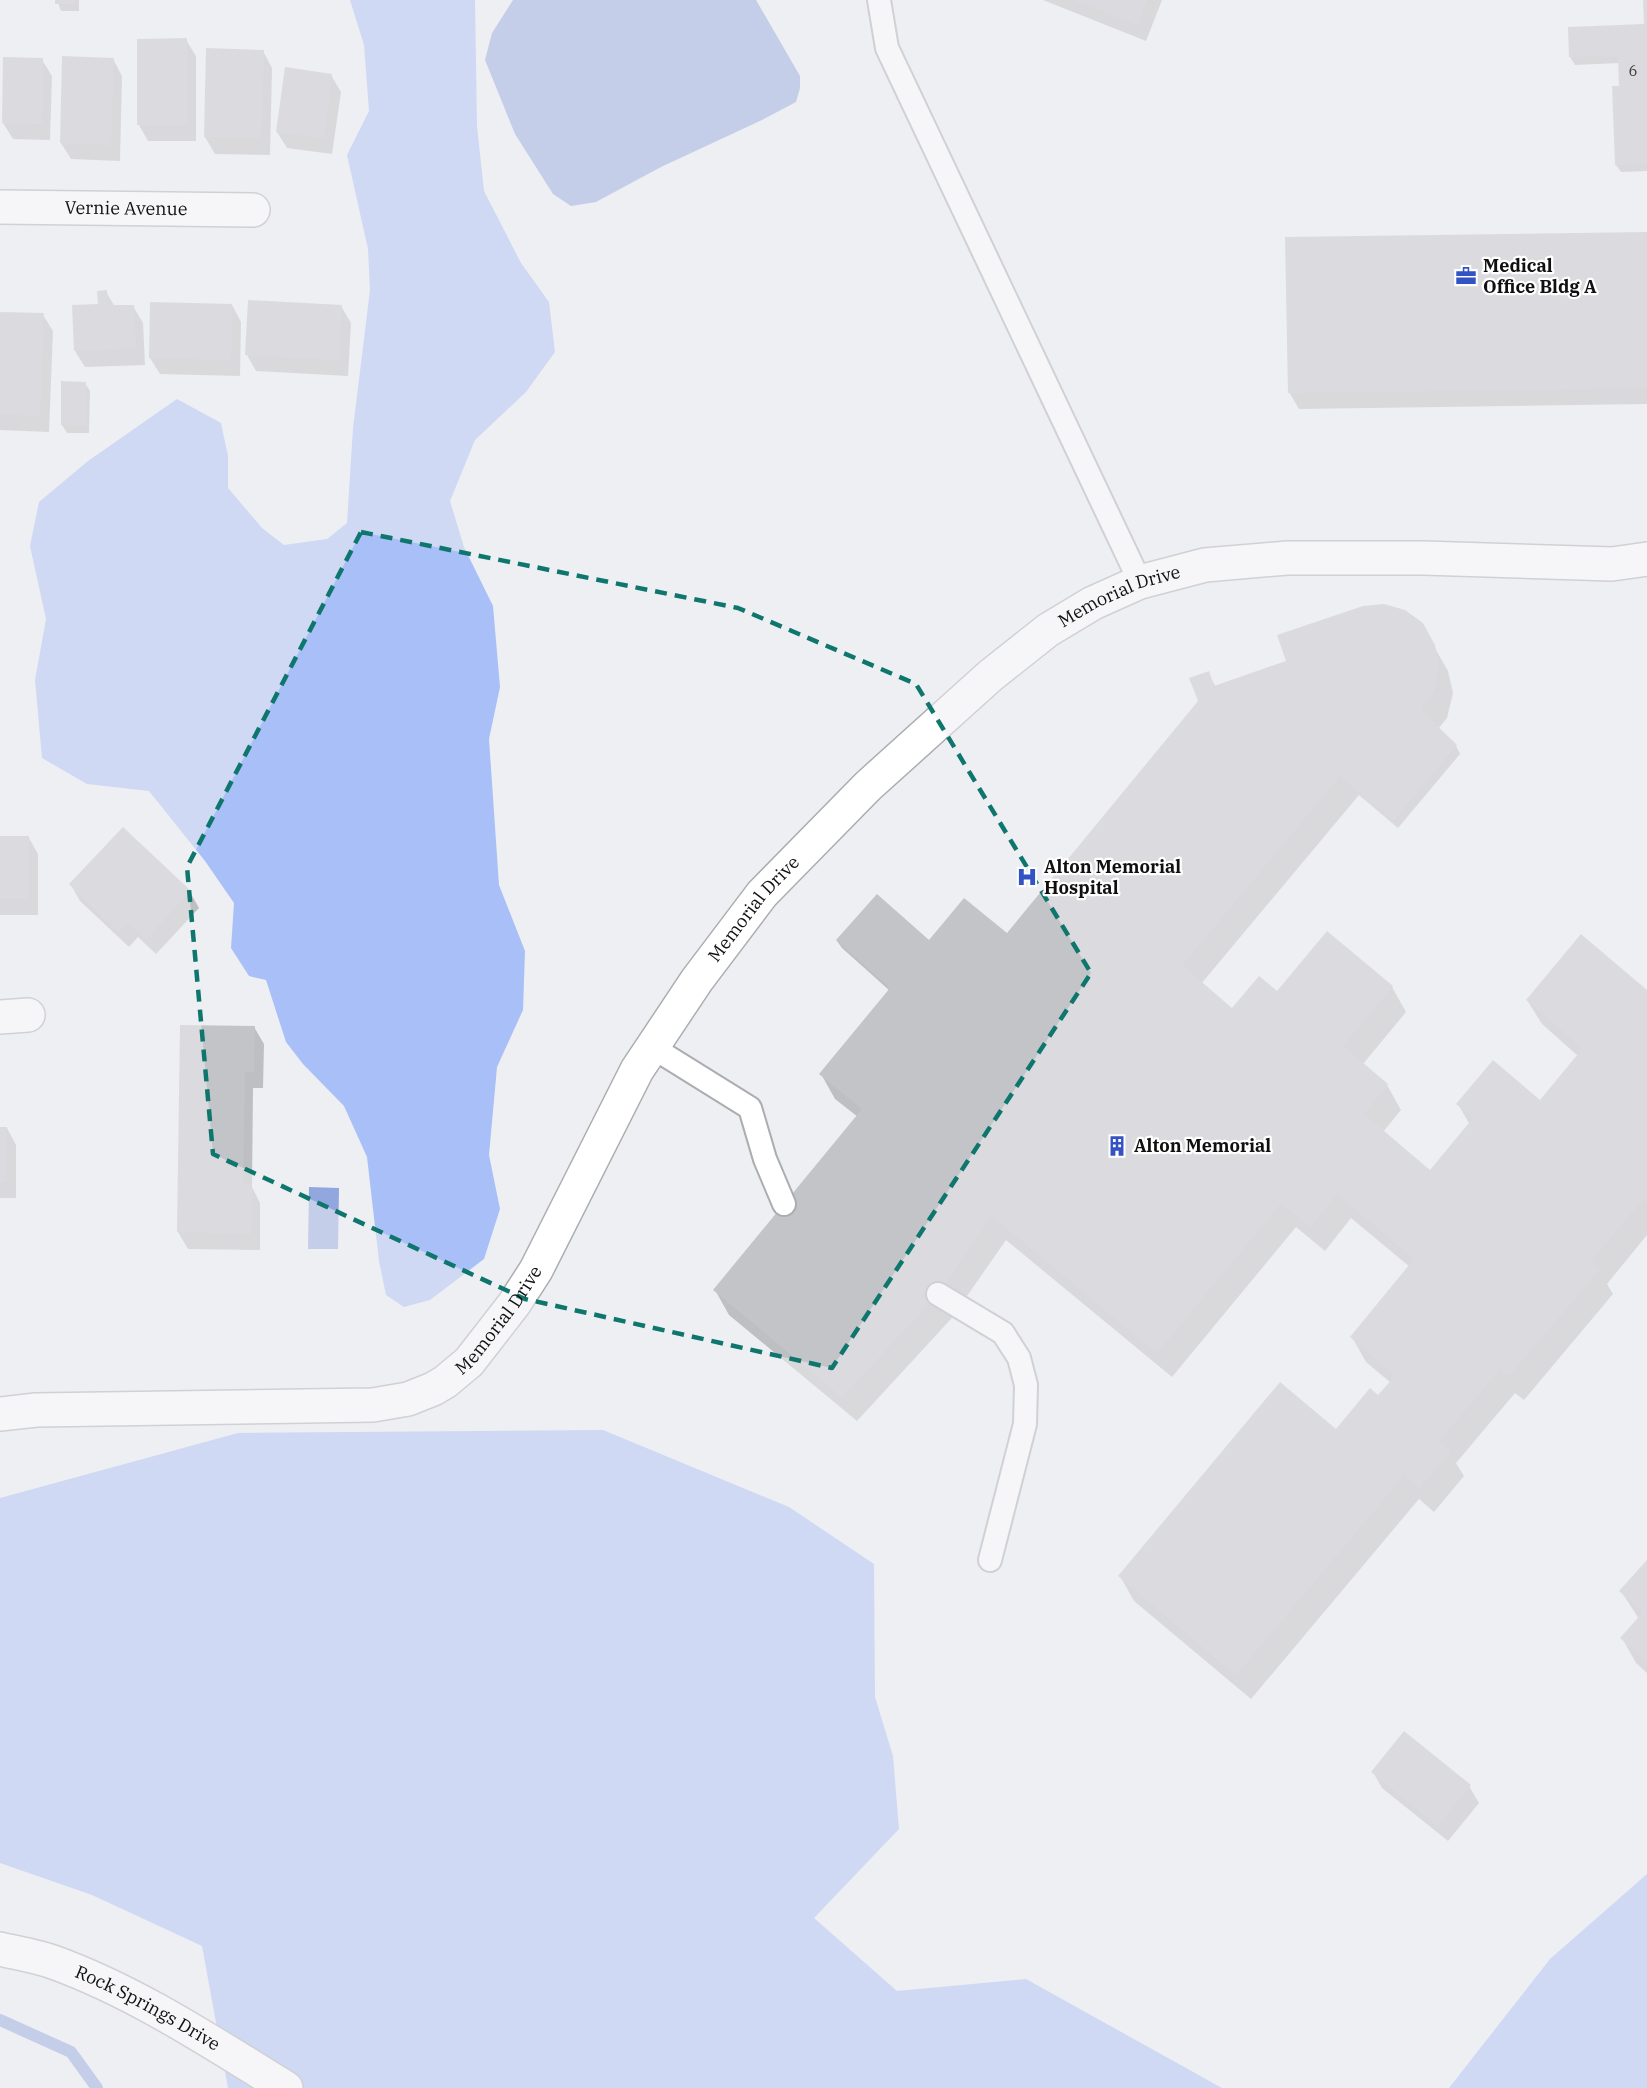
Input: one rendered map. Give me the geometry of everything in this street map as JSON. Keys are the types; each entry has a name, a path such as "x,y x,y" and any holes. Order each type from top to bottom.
{"street":[{"name":"Vernie Avenue","path":"0,207 253,210"},
{"name":"Memorial Drive","path":"0,1414 36,1410 373,1405 408,1399 433,1389 469,1362 519,1296 536,1270 637,1070 697,981 762,894 868,786 990,676 1048,630 1093,603 1140,582 1205,565 1287,558 1423,558 1612,564 1647,559"},
{"name":"Rock Springs Drive","path":"0,1948 52,1961 123,1992 202,2036 286,2088"}],"lane":[{"path":"879,0 887,48 1140,582"},
{"path":"652,1047 750,1108 765,1159 784,1204"},
{"path":"938,1294 1003,1333 1019,1358 1026,1384 1024,1424 990,1560"}],"highlighted area":[{"path":"361,532 738,608 916,684 1091,973 832,1368 525,1299 213,1154 187,867"}],"shaded area":[{"path":"350,0 475,0 477,126 484,191 521,263 549,302 555,352 526,392 475,440 450,501 464,547 493,606 500,687 489,739 499,885 525,951 523,1010 497,1067 489,1155 500,1209 484,1259 430,1300 404,1307 386,1295 379,1261 367,1157 344,1106 303,1064 286,1042 266,980 249,976 231,948 234,903 205,861 149,791 87,784 42,758 35,680 46,619 30,546 39,502 88,461 177,399 221,423 228,456 228,488 262,528 284,545 327,539 347,523 353,428 370,290 368,249 347,155 369,111 364,45"},
{"path":"513,0 756,0 800,76 800,88 796,102 661,167 596,202 571,206 553,194 515,134 485,60 492,33"},
{"path":"309,1187 339,1188 338,1249 308,1249"},
{"path":"603,1430 789,1507 874,1564 875,1697 893,1756 899,1829 814,1918 897,1991 1026,1979 1222,2088 228,2088 202,1946 92,1895 0,1863 0,1498 238,1433"},
{"path":"1647,1874 1647,2088 1449,2088 1550,1959"}],"building":[{"path":"55,0 75,0 75,4 55,4"},
{"path":"1074,0 1147,0 1137,25"},
{"path":"1643,0 1647,0 1647,164 1615,165 1612,86 1619,86 1618,56 1569,57 1568,27 1644,24"},
{"path":"187,38 187,125 137,125 137,39"},
{"path":"206,48 264,50 261,138 204,137"},
{"path":"62,56 114,58 111,145 60,143"},
{"path":"3,57 43,58 42,124 2,123"},
{"path":"285,67 332,74 324,138 276,132"},
{"name":"Medical Office Bldg A","path":"1647,232 1647,388 1288,393 1285,237"},
{"path":"107,290 108,305 134,305 136,348 74,351 72,305 98,304 97,291"},
{"path":"248,300 342,305 339,360 245,355"},
{"path":"150,302 232,304 231,360 149,358"},
{"path":"0,312 44,313 40,416 0,414"},
{"path":"61,381 86,382 86,426 61,425"},
{"name":"Alton Memorial","path":"1384,604 1405,610 1423,623 1435,645 1439,667 1434,693 1420,709 1457,745 1393,821 1340,776 1182,965 1232,1008 1259,976 1277,991 1327,931 1393,986 1343,1046 1388,1084 1364,1114 1430,1170 1473,1118 1456,1104 1493,1060 1540,1100 1583,1048 1526,1000 1581,934 1647,990 1647,1202 1643,1199 1591,1261 1600,1269 1509,1376 1500,1369 1439,1441 1451,1451 1419,1488 1404,1475 1236,1675 1118,1576 1280,1382 1336,1429 1370,1388 1378,1395 1395,1376 1350,1337 1414,1259 1337,1194 1310,1227 1281,1203 1157,1353 992,1216 938,1294 842,1397 713,1290 862,1109 819,1074 890,988 836,940 877,894 929,940 964,898 1007,933 1198,701 1189,678 1209,671 1214,686 1286,661 1277,635 1363,606"},
{"path":"123,827 191,891 146,939 128,922 118,932 69,884"},
{"path":"0,836 29,836 29,899 0,899"},
{"path":"180,1025 255,1026 254,1072 245,1072 243,1184 252,1185 251,1234 177,1232"},
{"path":"0,1127 7,1127 7,1182 0,1182"},
{"path":"1647,1560 1647,1662 1620,1638 1643,1612 1619,1591"},
{"path":"1404,1731 1471,1785 1438,1826 1371,1772"}],"waterway":[{"path":"0,2020 71,2052 97,2088"}],"place":[{"name":"Medical Office Bldg A","path":"1466,276"},
{"name":"Alton Memorial Hospital","path":"1027,877"},
{"name":"Alton Memorial","path":"1117,1146"}]}
